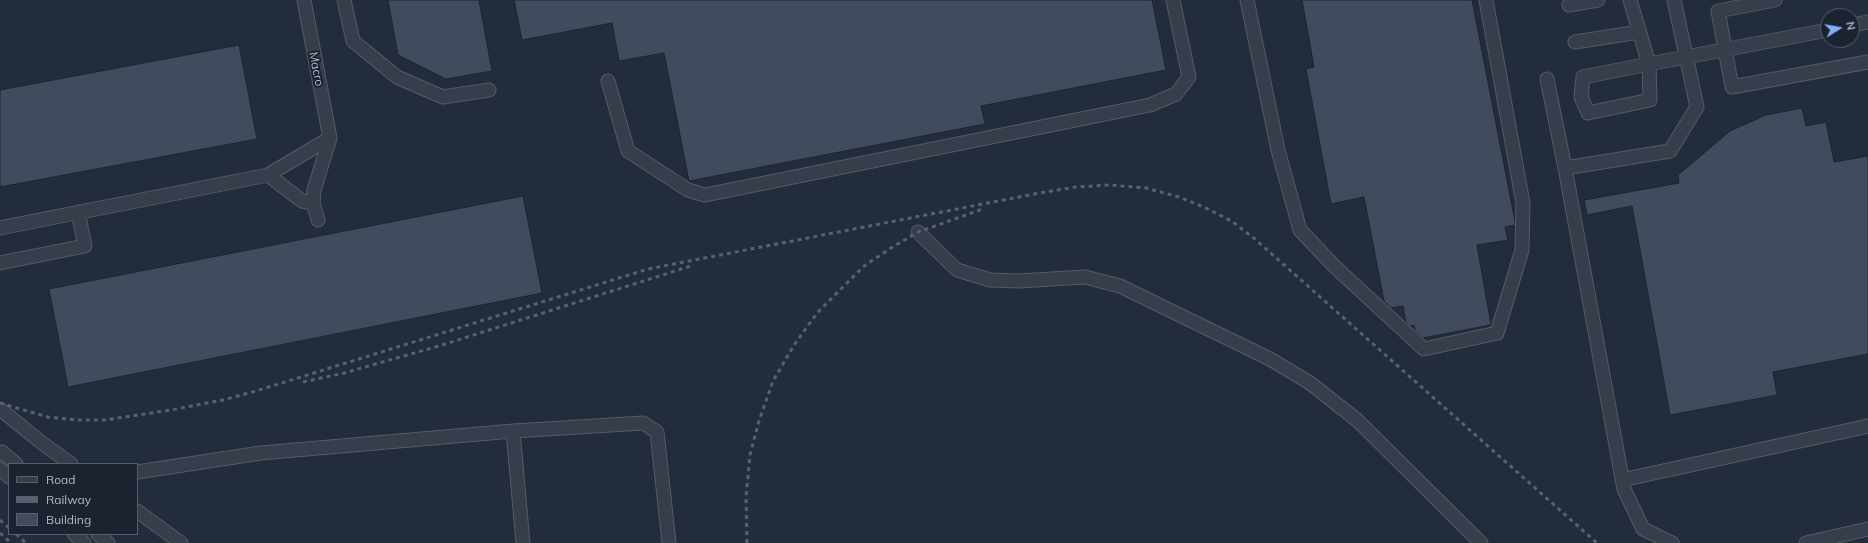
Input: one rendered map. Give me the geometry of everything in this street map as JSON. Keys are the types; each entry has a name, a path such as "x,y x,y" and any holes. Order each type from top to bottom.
{"street":[{"name":"Macro","path":"304,0 330,138"},
{"path":"344,0 353,41 396,77 443,97 488,90"},
{"path":"608,81 628,151 688,190 704,194 1150,105 1176,94 1188,77 1173,0"},
{"path":"1247,0 1278,150 1300,230 1334,266 1424,349 1497,334 1522,250 1523,203 1486,0"},
{"path":"1569,5 1598,0"},
{"path":"1630,0 1649,64 1650,100 1588,113 1582,97 1583,77 1649,64 1820,32"},
{"path":"1565,168 1670,151 1697,108 1674,0"},
{"path":"1776,0 1718,11 1732,87 1868,62"},
{"path":"1575,42 1639,32"},
{"path":"1547,79 1565,168 1624,489 1643,529 1672,543"},
{"path":"0,228 268,175 330,138"},
{"path":"318,220 313,203 314,190 330,138"},
{"path":"268,175 302,201 313,203"},
{"path":"0,263 85,246 78,212"},
{"path":"918,232 957,270 990,280 1019,281 1085,277 1120,286 1270,359 1310,383 1357,420 1481,543"},
{"path":"0,409 42,444 70,463"},
{"path":"138,472 261,453 513,431 642,424 657,432 669,543"},
{"path":"1622,480 1868,426"},
{"path":"513,431 522,543"},
{"path":"2,452 15,463"},
{"path":"0,469 8,476"},
{"path":"138,512 181,543"},
{"path":"1806,543 1868,529"},
{"path":"75,535 84,543"},
{"path":"99,535 108,543"}],"building":[{"path":"388,0 479,0 492,71 446,79 398,55"},
{"path":"514,0 1152,0 1166,70 981,106 985,124 689,181 664,53 619,61 612,23 522,40"},
{"path":"1302,0 1472,0 1515,221 1515,225 1505,227 1508,240 1477,245 1491,325 1423,338 1415,330 1414,325 1410,326 1406,322 1403,306 1391,308 1384,301 1364,197 1331,204 1306,69 1314,67"},
{"path":"239,45 257,139 0,187 0,90"},
{"path":"1802,108 1806,126 1826,122 1834,162 1868,156 1868,354 1773,372 1777,395 1670,415 1632,206 1587,215 1584,200 1679,183 1678,175 1730,131 1766,115"},
{"path":"523,196 542,293 68,387 49,289"}],"railway":[{"path":"0,403 48,417 76,420 105,420 171,410 223,400 256,391 648,269 1076,187 1110,185 1146,188 1179,197 1208,209 1233,222 1256,240 1597,543"},
{"path":"747,543 746,497 750,455 759,421 773,381 794,345 817,313 864,266 918,232 983,209"},
{"path":"303,382 344,373 439,346 694,265"},
{"path":"0,520 8,527"},
{"path":"0,533 11,543"},
{"path":"17,535 26,543"}]}
